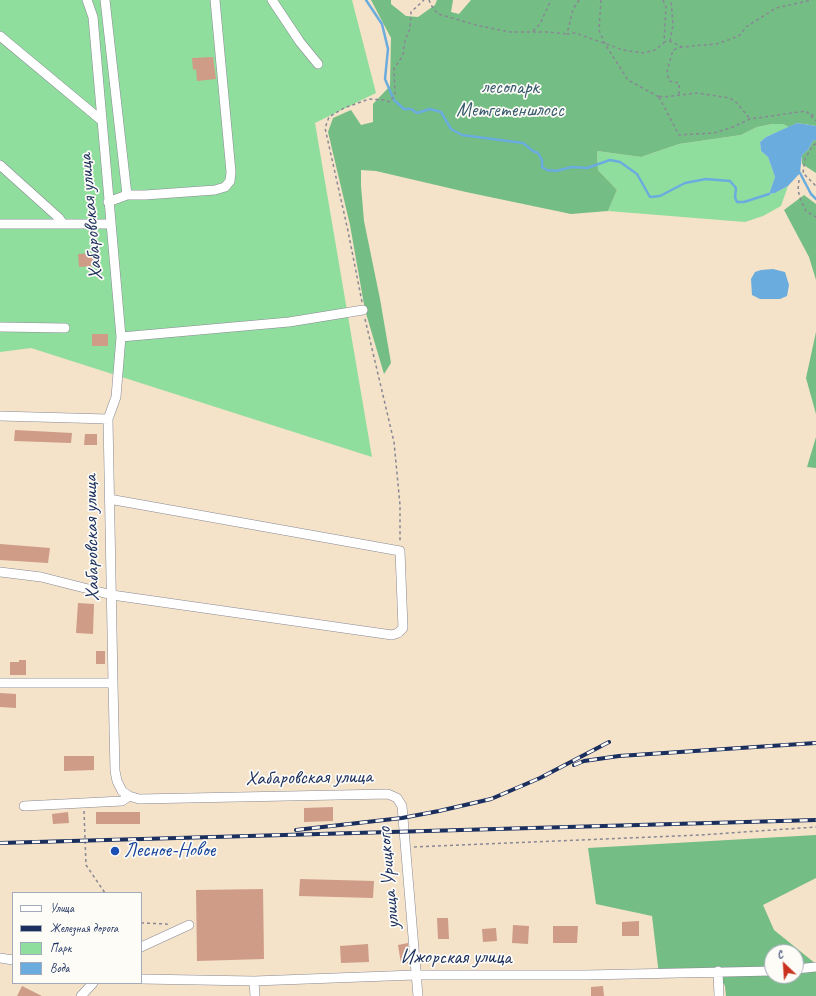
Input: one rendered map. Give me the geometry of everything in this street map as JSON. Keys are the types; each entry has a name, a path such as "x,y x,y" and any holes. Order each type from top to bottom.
{"street":[{"name":"Хабаровская улица","path":"87,0 93,17 121,337 116,397 108,419 115,770 117,781 122,791 129,796 139,799 388,794 397,798 402,806"},
{"path":"105,0 127,195"},
{"path":"108,202 127,195 215,190 225,187 230,180 232,172 215,0"},
{"path":"272,0 300,42 318,64"},
{"path":"0,36 101,120"},
{"path":"0,165 59,218 63,224"},
{"path":"0,224 110,224"},
{"path":"121,337 289,322 363,310"},
{"path":"0,327 65,328"},
{"path":"0,416 108,419"},
{"path":"0,572 41,577 112,595 392,635 398,633 403,628 400,551 109,499"},
{"path":"0,683 113,683"},
{"path":"24,806 122,801 129,796"},
{"name":"улица Урицкого","path":"402,806 404,847 418,996"},
{"path":"142,947 189,925"},
{"path":"0,958 12,960"},
{"path":"804,968 816,967"},
{"path":"718,971 719,996"},
{"name":"Ижорская улица","path":"142,979 254,981 415,975 586,975 764,971"},
{"path":"254,981 255,996"},
{"path":"81,996 92,984"}],"path":[{"path":"400,551 400,505 394,442 363,310 346,218 325,128 329,117 344,108 369,99 390,102 395,94 394,69 403,55 405,40 410,29 411,12 424,0"},
{"path":"430,0 430,5 438,14 465,22 510,32 567,34 575,32 623,50 643,53 655,50 664,42 670,41 682,47"},
{"path":"532,32 540,24 551,0"},
{"path":"567,34 573,9 579,0"},
{"path":"601,0 599,30 605,44 628,80 659,98 679,135 714,133 733,127 750,118 806,111 816,121"},
{"path":"670,41 673,24 671,0"},
{"path":"679,95 679,83 669,81 667,71 673,50 682,47 716,44 731,39 740,34 746,27 776,8 812,0"},
{"path":"664,1 666,7 666,22 664,42"},
{"path":"659,98 658,96 664,98 697,93 730,98 737,103 750,118"},
{"path":"811,116 816,115"},
{"path":"816,144 813,145 806,159 803,173 816,186"},
{"path":"799,180 798,190 801,201 806,211 816,217"},
{"path":"84,803 86,865 104,892"},
{"path":"404,847 701,835 816,827"},
{"path":"142,923 167,924 172,932"}],"green space":[{"path":"0,0 352,0 376,93 315,123 372,457 31,348 0,352"},
{"name":"лесопарк Метгетеншлосс","path":"371,0 391,0 391,4 406,16 418,17 435,5 437,0 453,0 451,12 459,14 471,0 816,0 816,126 797,123 789,127 783,124 772,124 757,127 741,135 679,144 641,157 597,151 598,170 617,190 608,211 571,214 376,171 361,170 364,221 391,363 384,374 365,310 350,225 328,132 333,118 351,110 361,125 373,122 373,104 390,86 391,38"},
{"path":"772,124 783,124 789,127 766,137 760,142 761,151 768,157 775,177 769,194 775,193 788,186 781,206 763,216 745,222 608,211 617,190 598,170 597,151 641,157 679,144 741,135 757,127"},
{"path":"816,140 816,173 802,164 802,155 808,150 813,141"},
{"path":"804,195 816,204 816,280 809,257 784,210"},
{"path":"816,332 816,414 806,378"},
{"path":"816,437 816,468 807,467"},
{"path":"816,835 816,878 763,905 774,930 791,944 764,944 764,984 804,984 804,954 816,964 816,996 726,996 725,986 716,970 659,975 652,916 596,904 588,848"}],"water":[{"path":"797,123 816,126 816,140 813,141 808,150 802,155 800,173 788,186 775,193 769,194 775,177 768,157 761,151 760,142 766,137"},
{"path":"773,269 785,272 789,285 787,296 780,299 760,299 752,295 751,279 755,272"}],"building":[{"path":"213,57 216,79 197,81 196,69 193,70 192,58"},
{"path":"95,253 95,266 79,267 78,254"},
{"path":"92,334 108,334 108,346 92,346"},
{"path":"15,430 72,433 71,443 14,441"},
{"path":"85,434 97,434 97,445 84,445"},
{"path":"0,544 50,548 48,563 0,560"},
{"path":"78,603 94,604 93,634 76,633"},
{"path":"96,651 105,651 105,664 96,664"},
{"path":"19,660 26,660 26,675 10,675 10,662 19,662"},
{"path":"0,693 16,694 16,708 0,707"},
{"path":"64,756 94,756 94,770 64,771"},
{"path":"333,807 333,821 304,822 304,808"},
{"path":"68,812 69,823 53,824 52,814"},
{"path":"96,812 140,812 140,824 96,824"},
{"path":"300,879 374,881 373,898 299,896"},
{"path":"263,889 264,959 197,961 196,890"},
{"path":"437,918 448,918 449,939 438,939"},
{"path":"639,921 639,936 622,936 622,922"},
{"path":"513,925 529,926 528,944 512,943"},
{"path":"553,926 578,926 577,943 553,943"},
{"path":"496,928 497,941 483,942 482,929"},
{"path":"408,943 409,963 401,964 398,945"},
{"path":"368,944 369,962 341,963 340,946"},
{"path":"22,986 42,996 17,996"},
{"path":"603,986 604,996 591,996 591,987"}],"waterway":[{"path":"366,0 382,24 388,49 385,79 394,100 404,109 411,109 417,113 430,109 441,112 451,129 462,135 523,143 538,153 542,160 542,167 547,170 556,171 572,167 587,168 610,160 620,162 637,174 650,197 660,196 685,183 706,179 730,181 736,188 735,197 737,202 744,202 769,194"},
{"path":"800,173 811,194 816,199"}],"railway":[{"path":"296,830 402,818 491,799 540,778 609,742"},
{"path":"574,765 584,761 619,756 816,743"},
{"path":"0,843 816,820"}],"place":[{"name":"Лесное-Новое","path":"115,851"}]}
